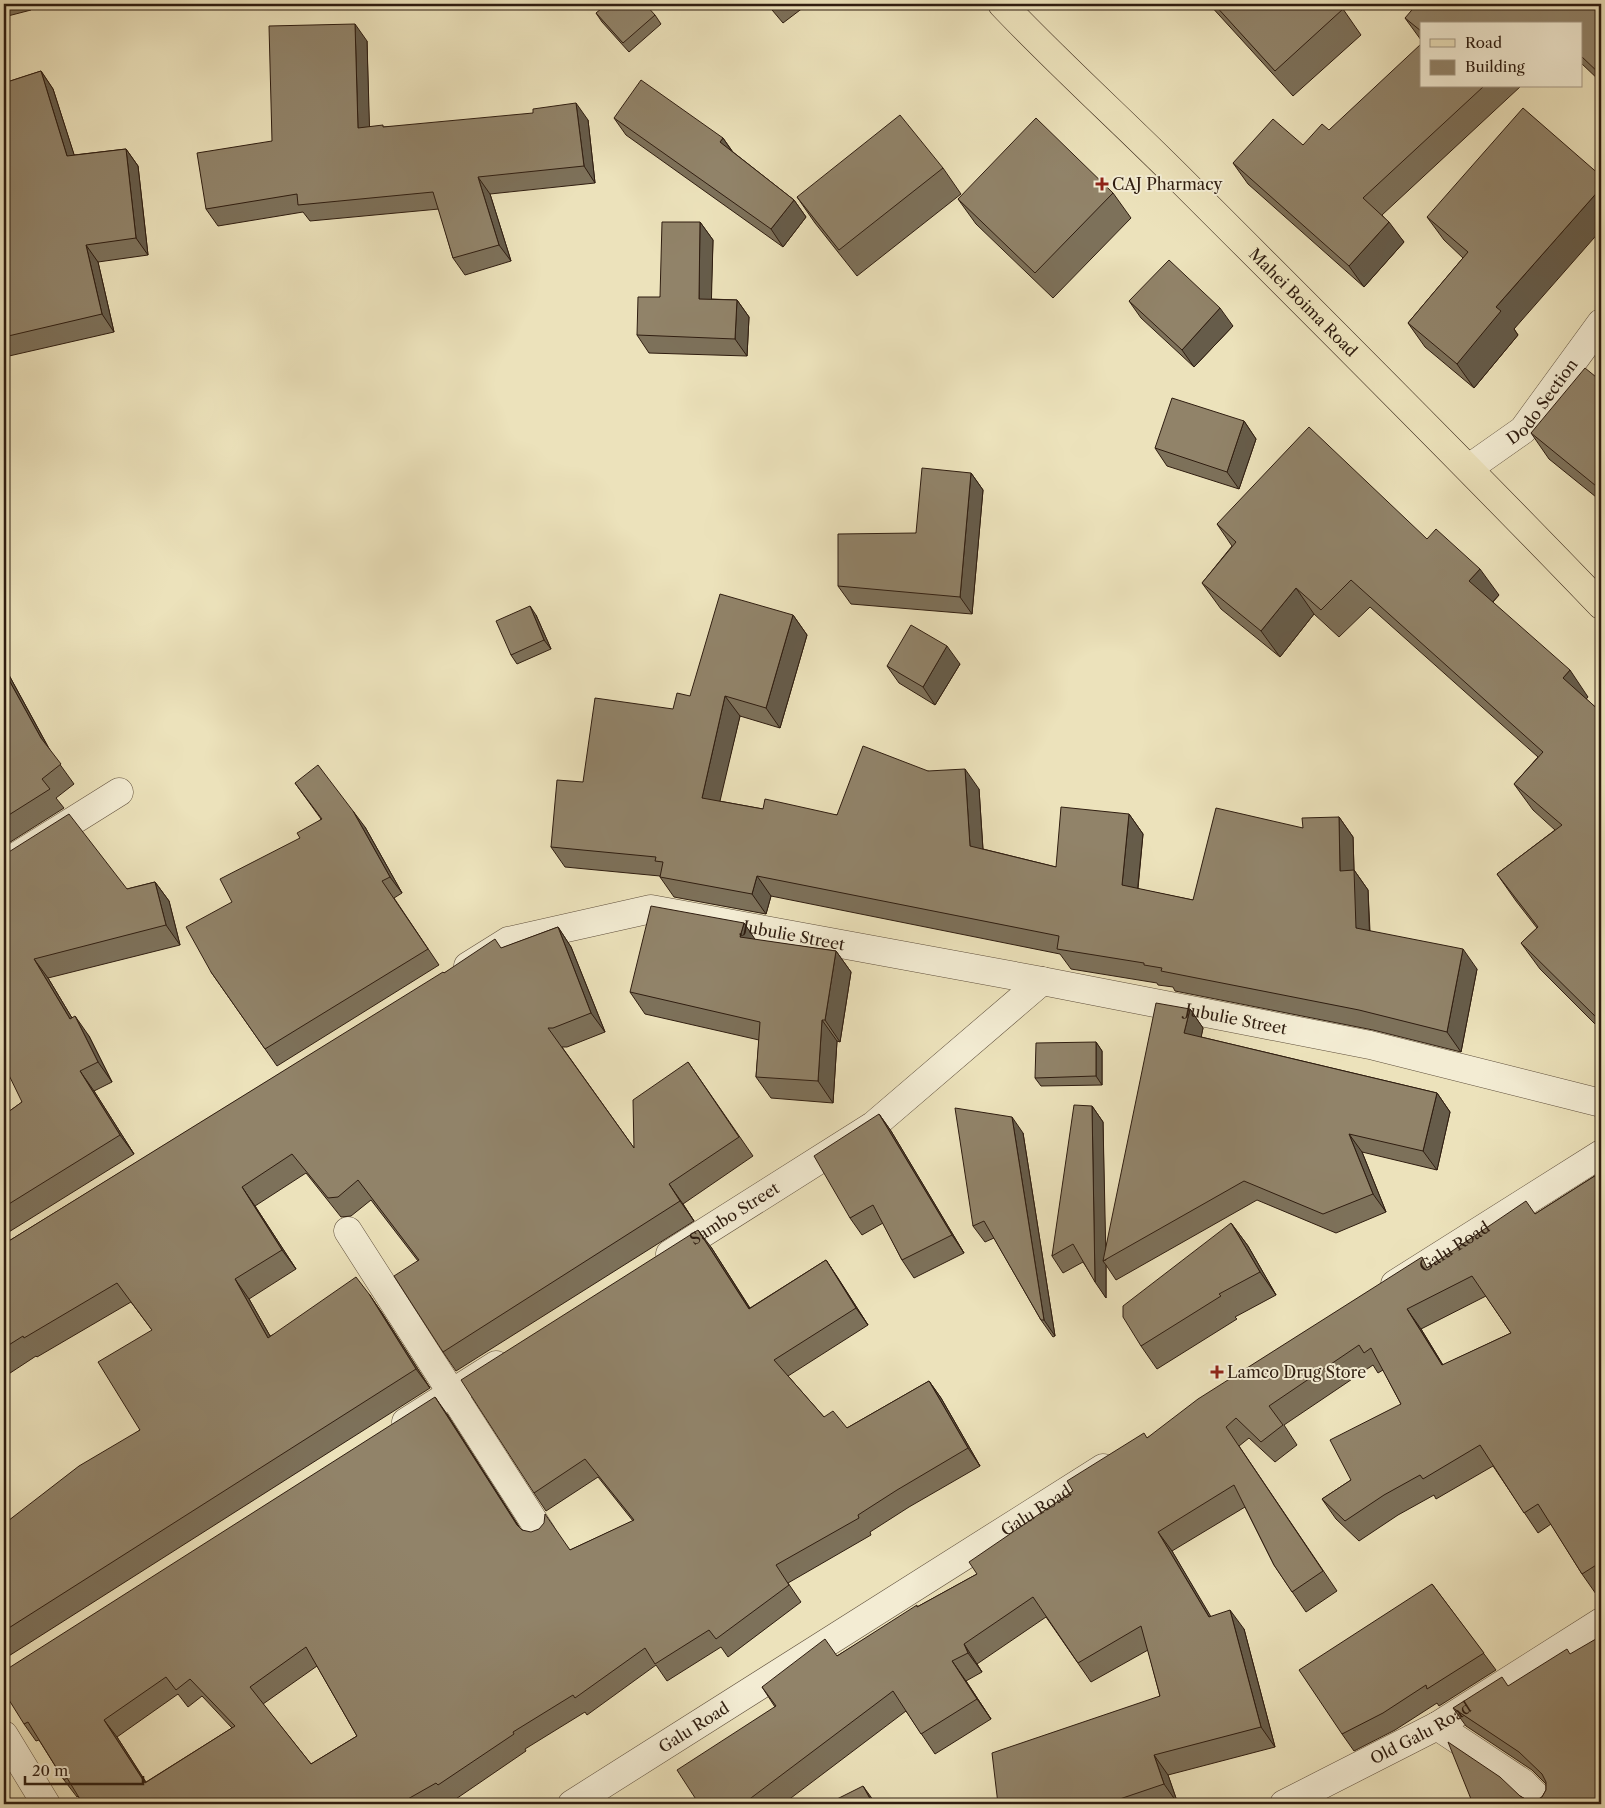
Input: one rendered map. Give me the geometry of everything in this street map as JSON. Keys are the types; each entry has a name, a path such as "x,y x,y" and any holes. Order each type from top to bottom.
{"main road":[{"name":"Mahei Boima Road","path":"1002,4 1042,47 1126,125 1470,468 1601,605"}],"street":[{"name":"Dodo Section","path":"1470,468 1523,430 1601,323"},
{"path":"4,864 119,792"},
{"name":"Jubulie Street","path":"450,977 508,941 651,909 1042,981 1370,1045 1601,1103"},
{"name":"Sambo Street","path":"650,1267 874,1125 1042,981"},
{"name":"Galu Road","path":"1374,1298 1601,1154"},
{"path":"348,1231 542,1534"},
{"path":"384,1436 518,1351"},
{"name":"Galu Road","path":"572,1804 1120,1458"},
{"name":"Old Galu Road","path":"1284,1804 1437,1726 1601,1622"},
{"path":"1437,1726 1523,1783 1544,1804"},
{"path":"4,1735 46,1804"}],"building":[{"path":"607,4 645,4 655,15 623,43 596,13"},
{"path":"1214,4 1338,4 1343,9 1275,71"},
{"path":"1417,4 1601,4 1601,75 1582,57 1582,22 1420,22 1420,30 1405,18"},
{"path":"355,24 358,128 533,113 533,109 576,103 584,166 478,177 499,245 453,258 433,192 298,205 297,194 206,209 197,153 272,141 269,26"},
{"path":"1420,45 1420,88 1482,88 1363,198 1389,222 1349,266 1233,163 1273,119 1303,145 1322,124 1329,130"},
{"path":"41,71 67,156 126,149 136,238 86,245 102,314 4,337 4,83"},
{"path":"641,80 723,138 720,142 794,200 771,229 614,118"},
{"path":"1523,108 1601,176 1601,188 1496,307 1501,311 1457,364 1408,323 1468,252 1427,217"},
{"path":"900,115 943,168 839,250 797,197"},
{"path":"1036,118 1113,193 1035,273 958,199"},
{"path":"662,222 700,222 699,299 737,300 735,339 637,335 638,297 660,297"},
{"path":"1169,260 1220,308 1182,350 1129,301"},
{"path":"1585,368 1601,381 1601,490 1531,433"},
{"path":"1172,398 1244,421 1227,472 1155,448"},
{"path":"1309,427 1427,539 1436,529 1480,569 1469,581 1570,670 1563,678 1601,712 1601,1022 1521,943 1538,927 1497,874 1562,825 1514,784 1543,752 1351,580 1321,610 1296,588 1261,631 1202,583 1236,542 1217,524"},
{"path":"922,468 971,473 960,597 838,586 838,534 916,533"},
{"path":"720,594 793,615 766,708 725,696 702,798 763,809 765,799 837,815 863,746 928,771 965,769 970,846 1056,867 1061,807 1129,814 1122,885 1193,900 1216,808 1303,828 1302,818 1339,817 1340,871 1354,870 1356,928 1463,949 1447,1032 1359,1010 1161,971 1162,968 1144,965 1144,963 1057,949 1059,936 757,876 752,894 660,877 663,862 655,861 656,857 551,847 557,780 583,782 595,698 673,709 677,693 690,696"},
{"path":"530,606 544,640 511,655 496,621"},
{"path":"911,625 947,646 923,687 887,666"},
{"path":"4,671 41,738 61,764 42,779 50,789 4,818"},
{"path":"318,765 353,811 390,877 382,881 428,949 265,1049 211,972 186,927 232,902 220,879 300,838 297,833 322,819 295,783"},
{"path":"69,814 127,889 155,882 166,925 34,959 70,1019 75,1016 98,1062 80,1071 120,1135 4,1207 4,1115 22,1102 4,1065 4,855"},
{"path":"651,906 744,923 740,937 836,951 825,1020 822,1020 818,1081 756,1077 760,1022 630,992"},
{"path":"558,927 591,1013 553,1028 548,1028 634,1148 633,1100 688,1062 739,1137 669,1184 680,1201 443,1352 394,1276 419,1260 358,1180 338,1197 328,1198 292,1154 242,1187 282,1250 235,1279 268,1338 356,1277 369,1294 416,1369 4,1631 4,1524 79,1466 140,1430 98,1362 152,1330 117,1283 4,1348 4,1244 444,973 495,939 501,948"},
{"path":"1156,1003 1190,1009 1184,1033 1437,1093 1423,1151 1349,1134 1373,1194 1323,1214 1244,1181 1103,1261"},
{"path":"1096,1042 1096,1076 1035,1078 1036,1043"},
{"path":"1074,1105 1092,1106 1095,1282 1073,1244 1052,1256"},
{"path":"955,1108 1012,1117 1044,1320 1041,1320 984,1221 973,1226"},
{"path":"879,1114 952,1235 902,1260 873,1205 850,1218 814,1156"},
{"path":"1601,1172 1601,1562 1582,1574 1538,1504 1524,1513 1480,1445 1423,1479 1420,1475 1384,1495 1345,1521 1322,1499 1351,1480 1330,1440 1401,1404 1371,1348 1364,1353 1359,1345 1269,1406 1283,1425 1261,1442 1236,1418 1226,1427 1323,1571 1292,1592 1274,1565 1234,1485 1158,1532 1209,1617 1230,1610 1261,1727 1154,1755 1164,1784 1105,1804 998,1804 992,1753 1160,1696 1141,1626 1078,1663 1033,1597 964,1644 968,1653 952,1661 977,1699 921,1734 893,1691 743,1804 699,1804 677,1770 776,1706 762,1687 825,1639 837,1656 917,1605 917,1607 977,1574 969,1562 1073,1491 1067,1481 1144,1433 1147,1438 1198,1399 1422,1257 1427,1268 1526,1201 1535,1214","holes":["1472,1276 1511,1333 1442,1365 1407,1309"]},
{"path":"1231,1223 1260,1272 1219,1294 1221,1296 1141,1346 1123,1317 1123,1306"},
{"path":"698,1230 749,1309 826,1260 856,1308 774,1360 824,1417 833,1411 847,1428 929,1381 968,1448 858,1515 859,1518 776,1565 789,1585 716,1639 709,1630 655,1664 645,1648 575,1698 573,1695 513,1732 514,1734 438,1785 436,1783 399,1804 83,1804 67,1778 64,1780 28,1722 24,1724 4,1692 4,1671 435,1397 522,1530 531,1532 539,1529 544,1523 545,1514 570,1550 634,1520 585,1459 534,1493 461,1380","holes":["306,1647 357,1736 311,1764 250,1687","166,1677 176,1690 190,1679 235,1726 145,1783 104,1720"]},
{"path":"1432,1584 1484,1653 1427,1689 1426,1685 1383,1713 1342,1734 1299,1670"},
{"path":"1601,1636 1601,1804 1473,1804 1448,1742 1500,1777 1527,1800 1535,1801 1542,1797 1546,1790 1546,1782 1542,1774 1519,1752 1453,1708 1502,1677 1508,1686 1567,1649 1570,1654"},
{"path":"863,1786 873,1804 827,1804"}],"place":[{"name":"CAJ Pharmacy","path":"1102,184"},
{"name":"Lamco Drug Store","path":"1217,1372"}]}
